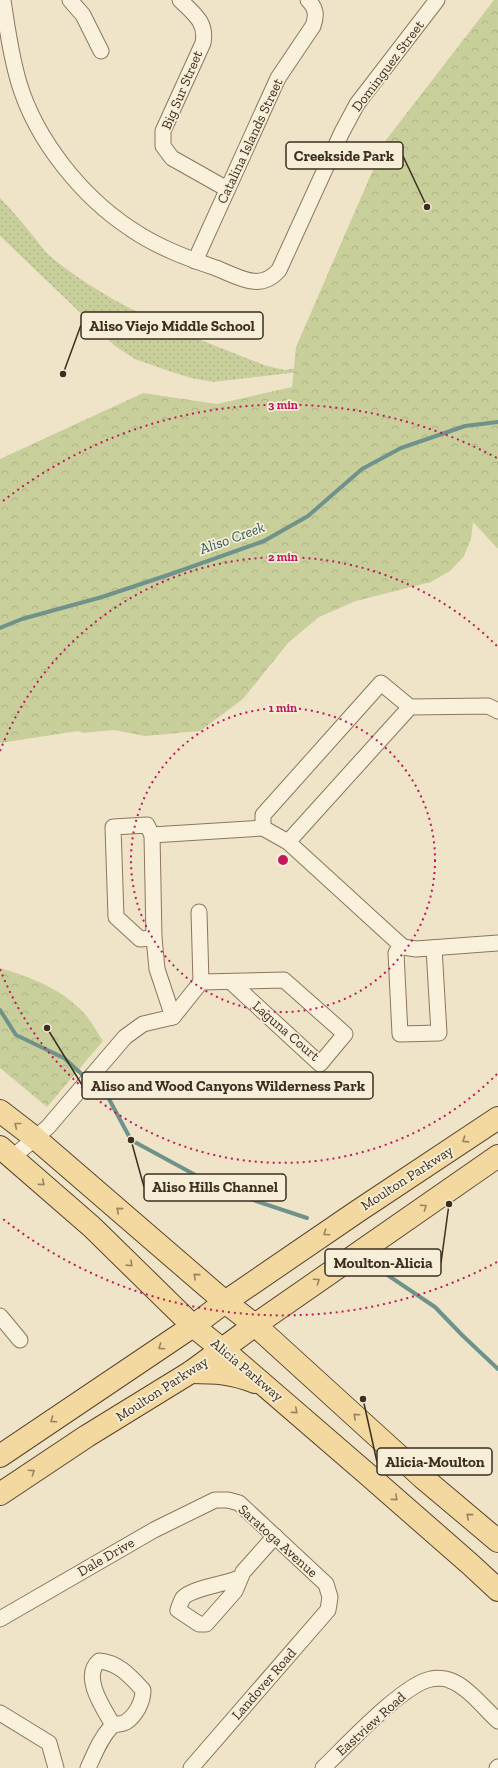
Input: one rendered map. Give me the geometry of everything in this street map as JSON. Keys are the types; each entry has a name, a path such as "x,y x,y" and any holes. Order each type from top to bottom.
{"main road":[{"path":"0,1111 35,1138 225,1302 255,1325 422,1477 498,1541"},
{"name":"Moulton Parkway","path":"0,1456 193,1326 225,1302 358,1211 498,1118"},
{"name":"Alicia Parkway","path":"7,1152 92,1227 193,1326 266,1386 498,1590"},
{"name":"Moulton Parkway","path":"0,1494 87,1436 191,1372 255,1325 498,1156"},
{"path":"191,1372 220,1372 237,1375 266,1386"}],"street":[{"path":"3,0 10,45 19,84 36,123 56,156 76,181 102,207 131,230 160,246 195,261"},
{"path":"70,0 83,15 101,51"},
{"name":"Big Sur Street","path":"180,0 203,26 203,43 164,131 162,138 163,146 172,158 227,189"},
{"name":"Catalina Islands Street","path":"195,261 278,78 313,26 316,17 315,8 308,0"},
{"name":"Dominguez Street","path":"195,261 258,282 266,281 273,277 279,270 342,132 357,104 437,0"},
{"path":"263,828 263,816 381,683 410,707 488,706 498,710"},
{"path":"288,842 410,707"},
{"path":"154,938 140,940 116,917 113,827 147,825 152,836 154,938 157,969 173,1018"},
{"path":"152,836 263,828 288,842 403,947 416,949 498,943"},
{"path":"7,1152 35,1138 48,1127 122,1040 143,1024 173,1018 201,982 199,912"},
{"path":"401,945 396,953 400,1034 439,1033 434,948"},
{"name":"Laguna Court","path":"201,982 284,980 345,1034 320,1064 231,982"},
{"path":"0,1316 20,1340"},
{"name":"Saratoga Avenue","path":"215,1500 228,1500 239,1503 326,1584 330,1597"},
{"name":"Dale Drive","path":"0,1619 154,1530 215,1500"},
{"path":"239,1578 276,1536"},
{"name":"Landover Road","path":"191,1768 328,1610 330,1597"},
{"name":"Eastview Road","path":"323,1768 382,1711 412,1687 430,1679 449,1680 465,1690 498,1721"},
{"path":"0,1713 50,1743 56,1768"},
{"path":"88,1768 102,1738 113,1725"}],"green space":[{"path":"494,0 498,0 498,549 473,522 471,539 464,556 450,571 431,582 356,601 319,617 288,643 243,699 200,731 145,736 114,730 83,733 78,731 0,743 0,459 143,393 217,404 292,387 296,347 386,140"},
{"path":"0,198 48,254 74,275 126,306 154,320 210,344 267,366 285,370 298,368 307,371 213,382 191,378 135,359 115,346 0,236"},
{"path":"0,968 35,980 67,998 86,1015 103,1041 47,1107 0,1068"}],"waterway":[{"name":"Aliso Creek","path":"0,628 22,619 102,597 264,541 308,516 362,469 401,448 465,426 498,422"},
{"path":"0,1010 16,1035 64,1058 109,1099 131,1140 223,1190 307,1218"},
{"path":"377,1268 435,1307 498,1369"}],"place":[{"name":"Creekside Park","path":"427,207"},
{"name":"Aliso Viejo Middle School","path":"63,374"},
{"name":"Aliso and Wood Canyons Wilderness Park","path":"47,1028"},
{"name":"Aliso Hills Channel","path":"131,1140"},
{"name":"Moulton-Alicia","path":"449,1204"},
{"name":"Alicia-Moulton","path":"363,1399"}]}
